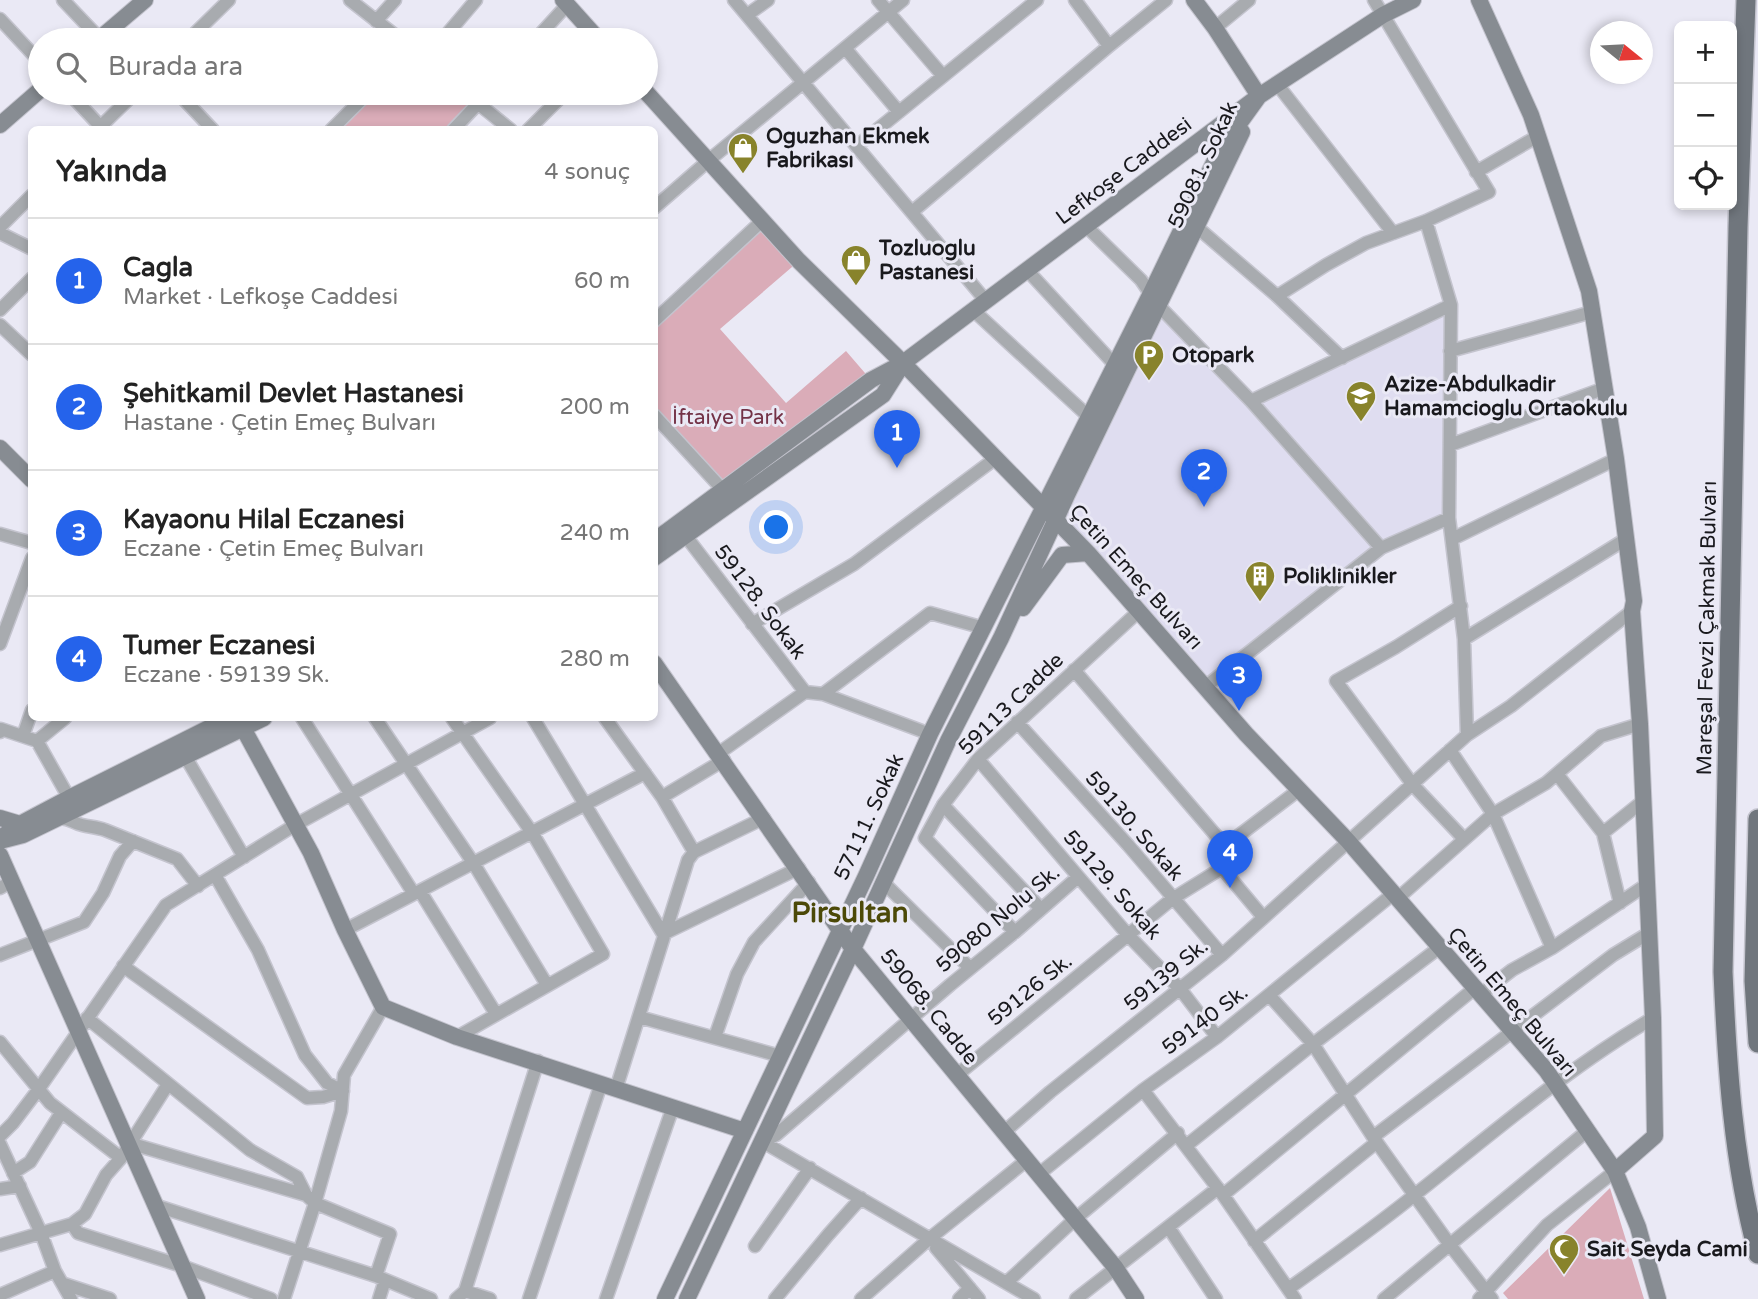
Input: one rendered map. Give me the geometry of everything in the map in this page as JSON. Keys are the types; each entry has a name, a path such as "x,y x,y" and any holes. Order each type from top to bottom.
{"main road":[{"path":"1194,0 1215,27 1259,96"},
{"name":"Lefkoşe Caddesi","path":"658,538 871,380 903,363 1259,96 1383,15 1413,0"},
{"path":"1479,0 1531,115 1588,291 1616,459 1634,601 1632,611 1640,724 1653,1018 1655,1136 1615,1171"},
{"name":"Mareşal Fevzi Çakmak Bulvarı","path":"1746,0 1738,227 1723,972 1728,1085 1747,1214 1758,1254"},
{"path":"113,28 143,1"},
{"path":"565,2 588,28"},
{"name":"59081. Sokak","path":"1044,507 1115,365 1198,228 1259,96"},
{"name":"59081. Sokak","path":"1001,638 1220,150 1259,96"},
{"path":"0,125 28,100"},
{"name":"Çetin Emeç Bulvarı","path":"658,105 799,261 903,363 1088,553 1246,734 1348,841 1546,1070 1615,1171 1638,1227 1658,1299"},
{"name":"Lefkoşe Caddesi","path":"658,555 883,395 903,363"},
{"path":"0,448 28,476"},
{"name":"57111. Sokak","path":"665,1299 866,876 930,734 1044,507"},
{"path":"687,1299 763,1142 948,741 1001,638 1062,555 1088,553"},
{"name":"59068. Cadde","path":"658,669 809,882 853,949 1115,1267 1136,1299"},
{"path":"0,840 23,835 60,818 73,804 224,721"},
{"path":"0,840 20,824 185,756 239,723 311,853 383,1007 457,1037 745,1131"},
{"path":"0,818 20,824"},
{"path":"1758,819 1754,981 1758,1043"},
{"path":"0,855 5,885 39,938 83,1024 154,1205 197,1299"}],"street":[{"path":"63,0 88,28"},
{"path":"200,28 229,0"},
{"path":"350,0 385,28"},
{"path":"376,21 395,0"},
{"path":"452,28 476,0"},
{"path":"734,0 912,212 979,306 1089,417"},
{"path":"747,16 768,0"},
{"path":"878,0 943,76"},
{"path":"658,205 903,0"},
{"path":"857,146 1037,0"},
{"path":"1075,0 1109,46"},
{"path":"912,212 1166,0"},
{"path":"1215,27 1248,0"},
{"path":"1277,296 1366,243 1426,221 1489,192 1374,0"},
{"path":"544,28 565,2"},
{"path":"0,19 28,49"},
{"path":"845,48 899,112"},
{"path":"1277,84 1393,233"},
{"path":"79,105 96,126"},
{"path":"100,126 122,105"},
{"path":"189,105 209,126"},
{"path":"335,126 357,105"},
{"path":"457,126 477,105"},
{"path":"479,105 506,126"},
{"path":"532,126 553,105"},
{"path":"1476,172 1538,136"},
{"path":"0,227 28,199"},
{"path":"658,317 762,221"},
{"path":"1426,221 1451,305 1449,517 1464,639 1467,735"},
{"path":"1086,226 1141,280 1154,300 1251,401 1381,548"},
{"path":"1198,228 1277,296 1342,358"},
{"path":"0,233 28,247"},
{"path":"1027,270 1115,365"},
{"path":"0,310 28,282"},
{"path":"1251,401 1451,305"},
{"path":"1450,351 1592,312"},
{"path":"0,325 28,349"},
{"path":"1450,445 1605,388"},
{"path":"658,419 723,490"},
{"path":"752,624 881,545 996,458"},
{"path":"1452,539 1616,459"},
{"path":"1205,687 1381,548 1449,517"},
{"path":"0,534 28,542"},
{"name":"59128. Sokak","path":"685,535 805,692"},
{"path":"1464,639 1626,539"},
{"path":"0,644 28,569"},
{"path":"1461,606 1336,681 1413,785 1464,839"},
{"name":"59113 Cadde","path":"1015,932 925,838 943,804 978,759 1139,611"},
{"name":"59139 Sk.","path":"1004,1132 1222,955 1467,735 1511,706 1632,611"},
{"path":"823,694 930,613 984,628"},
{"path":"1074,670 1225,846 1232,858 1222,867 1264,917"},
{"path":"662,797 722,757 805,692 823,694 930,734"},
{"path":"23,736 28,721"},
{"path":"37,741 61,721"},
{"path":"304,721 496,1014"},
{"path":"377,721 474,864 547,985"},
{"path":"454,721 533,834 603,954 457,1037"},
{"path":"0,1136 38,1090 166,905 295,825 485,721"},
{"path":"535,721 663,934"},
{"path":"607,721 662,797 694,852"},
{"name":"59130. Sokak","path":"1017,722 1222,955"},
{"name":"59140 Sk.","path":"1039,1174 1143,1090 1217,1037 1395,896 1493,814 1546,783 1601,736 1640,724"},
{"path":"0,732 1,729 37,741 73,804"},
{"path":"1450,750 1493,814 1552,948"},
{"path":"185,756 244,857"},
{"name":"59129. Sokak","path":"978,759 1077,877 1181,990 1217,1037"},
{"path":"345,930 533,834 645,773"},
{"path":"1558,774 1603,833 1620,903"},
{"path":"1225,846 1300,789"},
{"path":"1603,833 1643,801"},
{"path":"943,804 1041,909"},
{"path":"60,818 73,819 80,825 94,826 177,859 198,886"},
{"path":"529,1299 609,1086 639,1017 683,872 694,852 764,818"},
{"path":"0,955 84,922 103,893 120,856 132,841"},
{"name":"59126 Sk.","path":"957,1075 1172,899 1222,867"},
{"path":"663,934 799,868"},
{"path":"215,875 258,950 305,1055 327,1083 343,1091"},
{"name":"59080 Nolu Sk.","path":"763,1142 776,1135 1077,877"},
{"path":"715,1037 737,974 754,942 809,882"},
{"path":"883,882 970,968"},
{"path":"1076,1299 1115,1267 1221,1192 1478,991 1552,948 1646,885"},
{"path":"1254,1241 1375,1140 1513,1032 1613,955 1648,933"},
{"path":"1187,1146 1313,1044 1440,947"},
{"path":"123,967 307,1098 343,1091"},
{"path":"1269,995 1313,1044 1375,1140 1486,1297 1548,1225 1615,1171"},
{"path":"284,1299 299,1253 311,1199 341,1111 344,1075 383,1007"},
{"path":"639,1017 780,1056"},
{"path":"1143,1090 1221,1192 1291,1294 1553,1083 1609,1044 1653,1018"},
{"path":"83,1024 167,1083 250,1150 297,1177 311,1199"},
{"path":"0,1042 38,1090 61,1113 121,1158"},
{"path":"490,1299 461,1295 538,1062"},
{"path":"0,1245 72,1224 85,1214 106,1175 121,1158 167,1083"},
{"path":"606,1299 673,1107"},
{"path":"13,1173 30,1162 61,1113"},
{"path":"1384,1299 1587,1131"},
{"path":"1006,1283 1075,1219 1178,1133"},
{"path":"763,1142 1034,1299"},
{"path":"129,1143 311,1199 390,1234 380,1278 379,1299"},
{"path":"0,1144 41,1233 55,1272 64,1283 71,1299"},
{"path":"861,1299 929,1239 1027,1160"},
{"path":"755,1246 810,1168"},
{"path":"0,1189 20,1186"},
{"path":"775,1299 861,1198"},
{"path":"154,1205 380,1278 431,1299"},
{"path":"72,1224 78,1233 182,1266 271,1299"},
{"path":"1169,1228 1216,1299"},
{"path":"929,1239 979,1299"},
{"path":"0,1295 55,1272"},
{"path":"64,1283 110,1299"},
{"path":"959,1299 970,1288"}],"shaded area":[{"path":"1158,305 1252,401 1451,305 1449,518 1381,548 1205,687 1056,520"}],"green space":[{"path":"356,105 477,105 456,126 335,126"},
{"name":"İftaiye Park","path":"762,221 799,261 720,329 786,403 846,351 871,380 723,490 658,418 658,318"},
{"path":"1610,1188 1644,1299 1508,1299 1503,1293"}],"place":[{"name":"Oguzhan Ekmek Fabrikası","path":"743,175"},
{"name":"Tozluoglu Pastanesi","path":"856,287"},
{"name":"Otopark","path":"1149,382"},
{"name":"Azize-Abdulkadir Hamamcioglu Ortaokulu","path":"1361,423"},
{"name":"Cagla","path":"897,468"},
{"name":"Şehitkamil Devlet Hastanesi","path":"1204,507"},
{"name":"Poliklinikler","path":"1260,603"},
{"name":"Kayaonu Hilal Eczanesi","path":"1239,711"},
{"name":"Tumer Eczanesi","path":"1230,888"},
{"name":"Sait Seyda Cami","path":"1564,1276"}],"district":[{"name":"Pirsultan","path":"850,913"}]}
